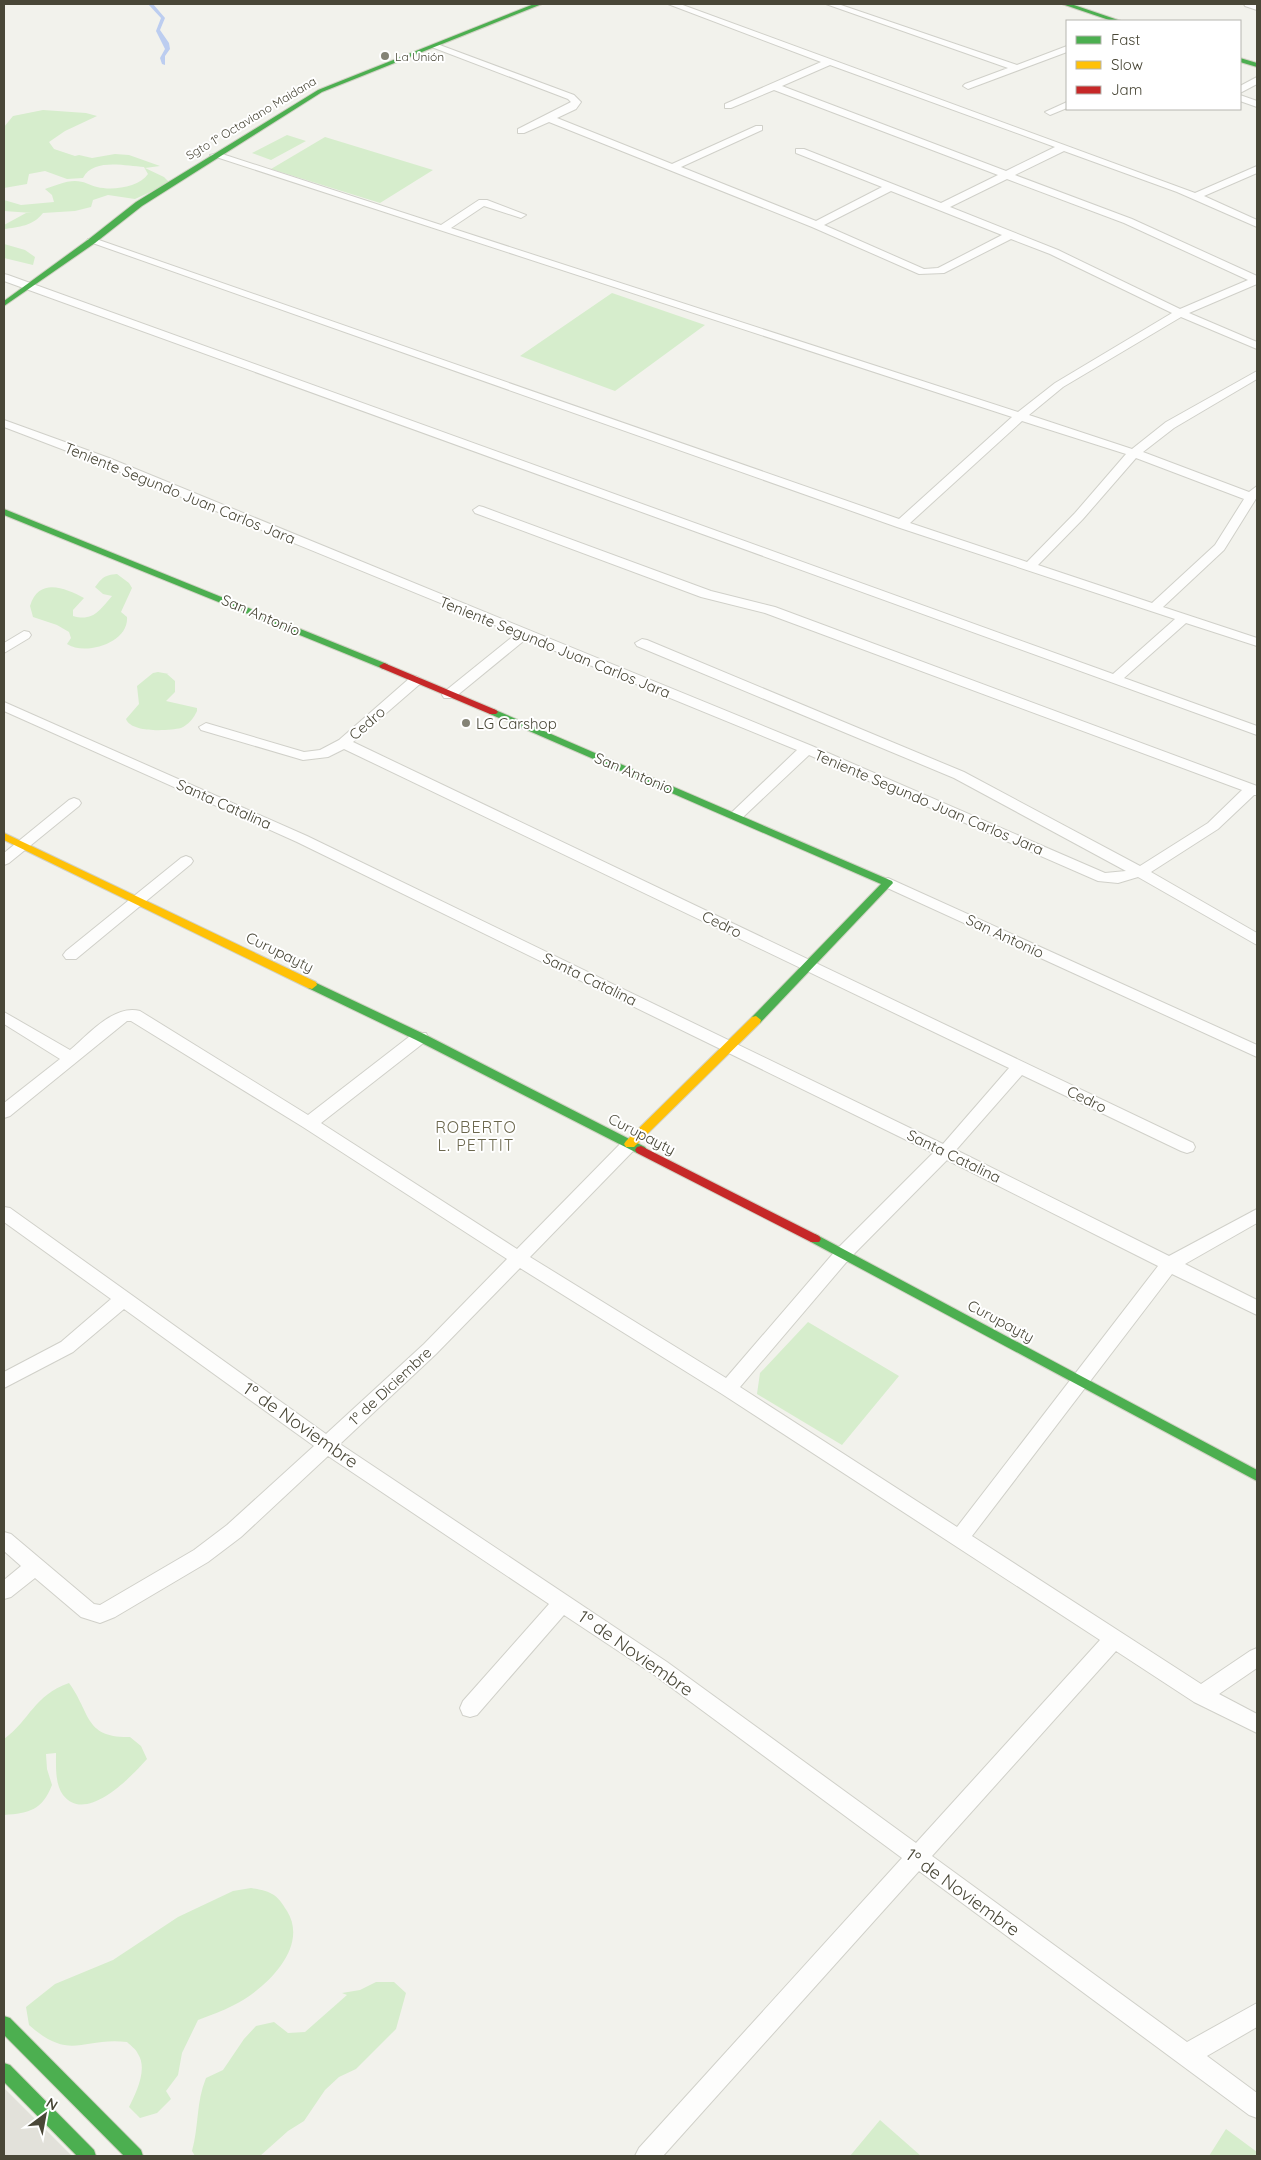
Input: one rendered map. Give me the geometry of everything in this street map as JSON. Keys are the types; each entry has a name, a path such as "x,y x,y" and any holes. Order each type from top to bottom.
{"main road":[{"name":"Sgto 1° Octaviano Maidana","path":"4,304 92,241 139,204 320,91 539,4"},
{"path":"1065,4 1115,20"},
{"path":"1241,60 1257,65"},
{"name":"San Antonio","path":"4,512 182,582 888,882"},
{"name":"Curupayty","path":"4,836 420,1037 630,1144 843,1254 1257,1476"},
{"path":"630,1144 810,966 888,882"},
{"path":"4,2024 135,2156"},
{"path":"4,2071 88,2156"}],"street":[{"path":"672,4 1064,147 1194,196 1257,224"},
{"path":"830,4 1017,68"},
{"path":"1248,4 1257,7"},
{"path":"434,46 570,97 576,102 573,107 521,131"},
{"path":"968,86 1066,49"},
{"path":"728,106 831,61"},
{"path":"1241,89 1257,80"},
{"path":"773,86 1128,221 1257,280"},
{"path":"1241,98 1257,104"},
{"path":"1050,112 1066,105"},
{"path":"548,118 816,225 914,269 932,272 940,271 1012,234"},
{"path":"671,168 759,128"},
{"path":"943,206 1064,147"},
{"path":"800,151 1012,234 1054,252 1180,313 1257,346"},
{"path":"215,156 444,228 1254,493 1220,547 1155,607"},
{"path":"1194,196 1257,169"},
{"path":"816,225 892,186"},
{"path":"444,228 482,202 521,215"},
{"path":"92,241 900,524 1257,642"},
{"path":"4,276 1116,678 1257,731"},
{"path":"900,524 1019,417 1058,385 1180,313 1257,280"},
{"path":"1029,567 1134,453 1170,425 1257,374"},
{"name":"Teniente Segundo Juan Carlos Jara","path":"4,423 105,461 807,749 1103,878 1118,878 1140,872"},
{"path":"479,510 706,594 770,610 1152,750 1255,790 1213,826 1140,872"},
{"path":"1116,678 1185,617"},
{"path":"449,695 524,634"},
{"path":"4,649 24,635"},
{"path":"642,643 959,775 1140,872 1257,940"},
{"name":"Cedro","path":"416,680 344,743 1187,1146"},
{"name":"Santa Catalina","path":"4,706 302,839 946,1152 1257,1308"},
{"path":"206,727 303,756 323,754 344,743"},
{"path":"736,816 807,749"},
{"path":"4,860 74,803"},
{"path":"71,955 186,861"},
{"name":"San Antonio","path":"888,882 1257,1051"},
{"path":"4,1112 123,1016 134,1015 310,1123 518,1258 728,1389 960,1537 1201,1695 1257,1724"},
{"path":"4,1017 70,1058"},
{"path":"310,1123 420,1037"},
{"path":"728,1389 843,1254 946,1152 1020,1066"},
{"name":"1º de Diciembre","path":"34,1566 88,1611 100,1614 201,1556 234,1531 430,1348 630,1144"},
{"name":"1º de Noviembre","path":"4,1214 327,1445 660,1668 1257,2107"},
{"path":"960,1537 1170,1264 1257,1215"},
{"path":"4,1381 67,1347 123,1299"},
{"path":"4,1540 34,1566 4,1591"},
{"path":"470,1708 563,1602"},
{"path":"647,2156 1114,1639"},
{"path":"1201,1695 1257,1657"},
{"path":"1186,2055 1257,2014"}],"shaded area":[{"path":"4,2088 72,2156 4,2156"}],"green space":[{"path":"43,110 86,113 97,116 65,131 49,142 54,149 75,156 92,158 115,154 129,155 160,166 145,168 164,177 170,183 135,199 108,195 93,200 91,207 75,211 43,213 35,221 4,229 4,225 26,213 32,213 4,211 4,200 21,205 54,202 52,195 45,189 75,181 103,188 125,187 138,182 148,174 144,167 102,165 88,172 83,178 67,179 45,171 29,174 27,184 4,188 4,127 13,116"},
{"path":"287,135 306,141 271,160 252,153"},
{"path":"325,137 433,170 380,203 271,169"},
{"path":"4,244 25,250 35,257 33,265 4,258"},
{"path":"612,293 705,325 615,391 520,356"},
{"path":"117,574 129,583 132,588 121,612 127,617 126,626 121,634 105,645 84,648 67,644 71,638 69,632 57,625 33,617 30,606 34,597 40,591 53,587 61,588 84,598 73,610 73,616 86,617 96,614 112,596 103,594 95,587 104,577"},
{"path":"153,673 169,674 167,674 175,681 175,692 166,701 197,708 192,719 181,728 168,730 142,729 129,724 126,719 139,704 137,686"},
{"path":"808,1322 899,1376 842,1445 757,1394 760,1373"},
{"path":"69,1683 90,1722 96,1728 104,1733 115,1736 130,1737 141,1746 147,1759 131,1776 108,1795 84,1804 73,1803 63,1795 57,1781 56,1753 46,1754 47,1769 52,1785 44,1800 34,1809 4,1815 4,1739 47,1694"},
{"path":"251,1888 273,1894 287,1911 293,1925 293,1939 288,1953 270,1978 246,1998 230,2007 198,2020 182,2053 178,2075 166,2091 171,2099 157,2113 140,2118 129,2107 140,2081 142,2067 137,2052 127,2042 111,2041 66,2045 56,2043 43,2036 29,2025 26,2007 55,1984 113,1960 178,1917 233,1891"},
{"path":"376,1982 394,1982 406,1993 396,2029 356,2069 339,2077 325,2090 304,2121 288,2131 260,2156 195,2156 192,2151 201,2096 206,2078 223,2070 244,2039 256,2026 274,2022 288,2033 305,2032 347,1995 342,1993 360,1990"},
{"path":"880,2120 921,2156 850,2156"},
{"path":"1226,2129 1257,2152 1257,2156 1209,2156"}],"water":[{"path":"148,4 153,4 165,18 160,30 169,43 170,49 165,56 165,65 162,64 160,58 165,49 156,31 161,18"}],"traffic: fast":[{"path":"4,304 92,241 139,204 320,91 539,4"},
{"path":"1065,4 1115,20"},
{"path":"1241,60 1257,65"},
{"path":"4,512 384,666"},
{"path":"493,712 888,883 756,1020"},
{"path":"312,985 420,1037 641,1150"},
{"path":"815,1239 1257,1476"},
{"path":"4,2024 135,2156"},
{"path":"4,2071 88,2156"}],"traffic: slow":[{"path":"4,836 312,985"},
{"path":"630,1144 756,1020"}],"traffic: jam":[{"path":"384,666 493,712"},
{"path":"641,1150 815,1239"}],"place":[{"name":"La Unión","path":"385,56"},
{"name":"LG Carshop","path":"466,723"}],"district":[{"name":"ROBERTO L. PETTIT","path":"476,1136"}]}
